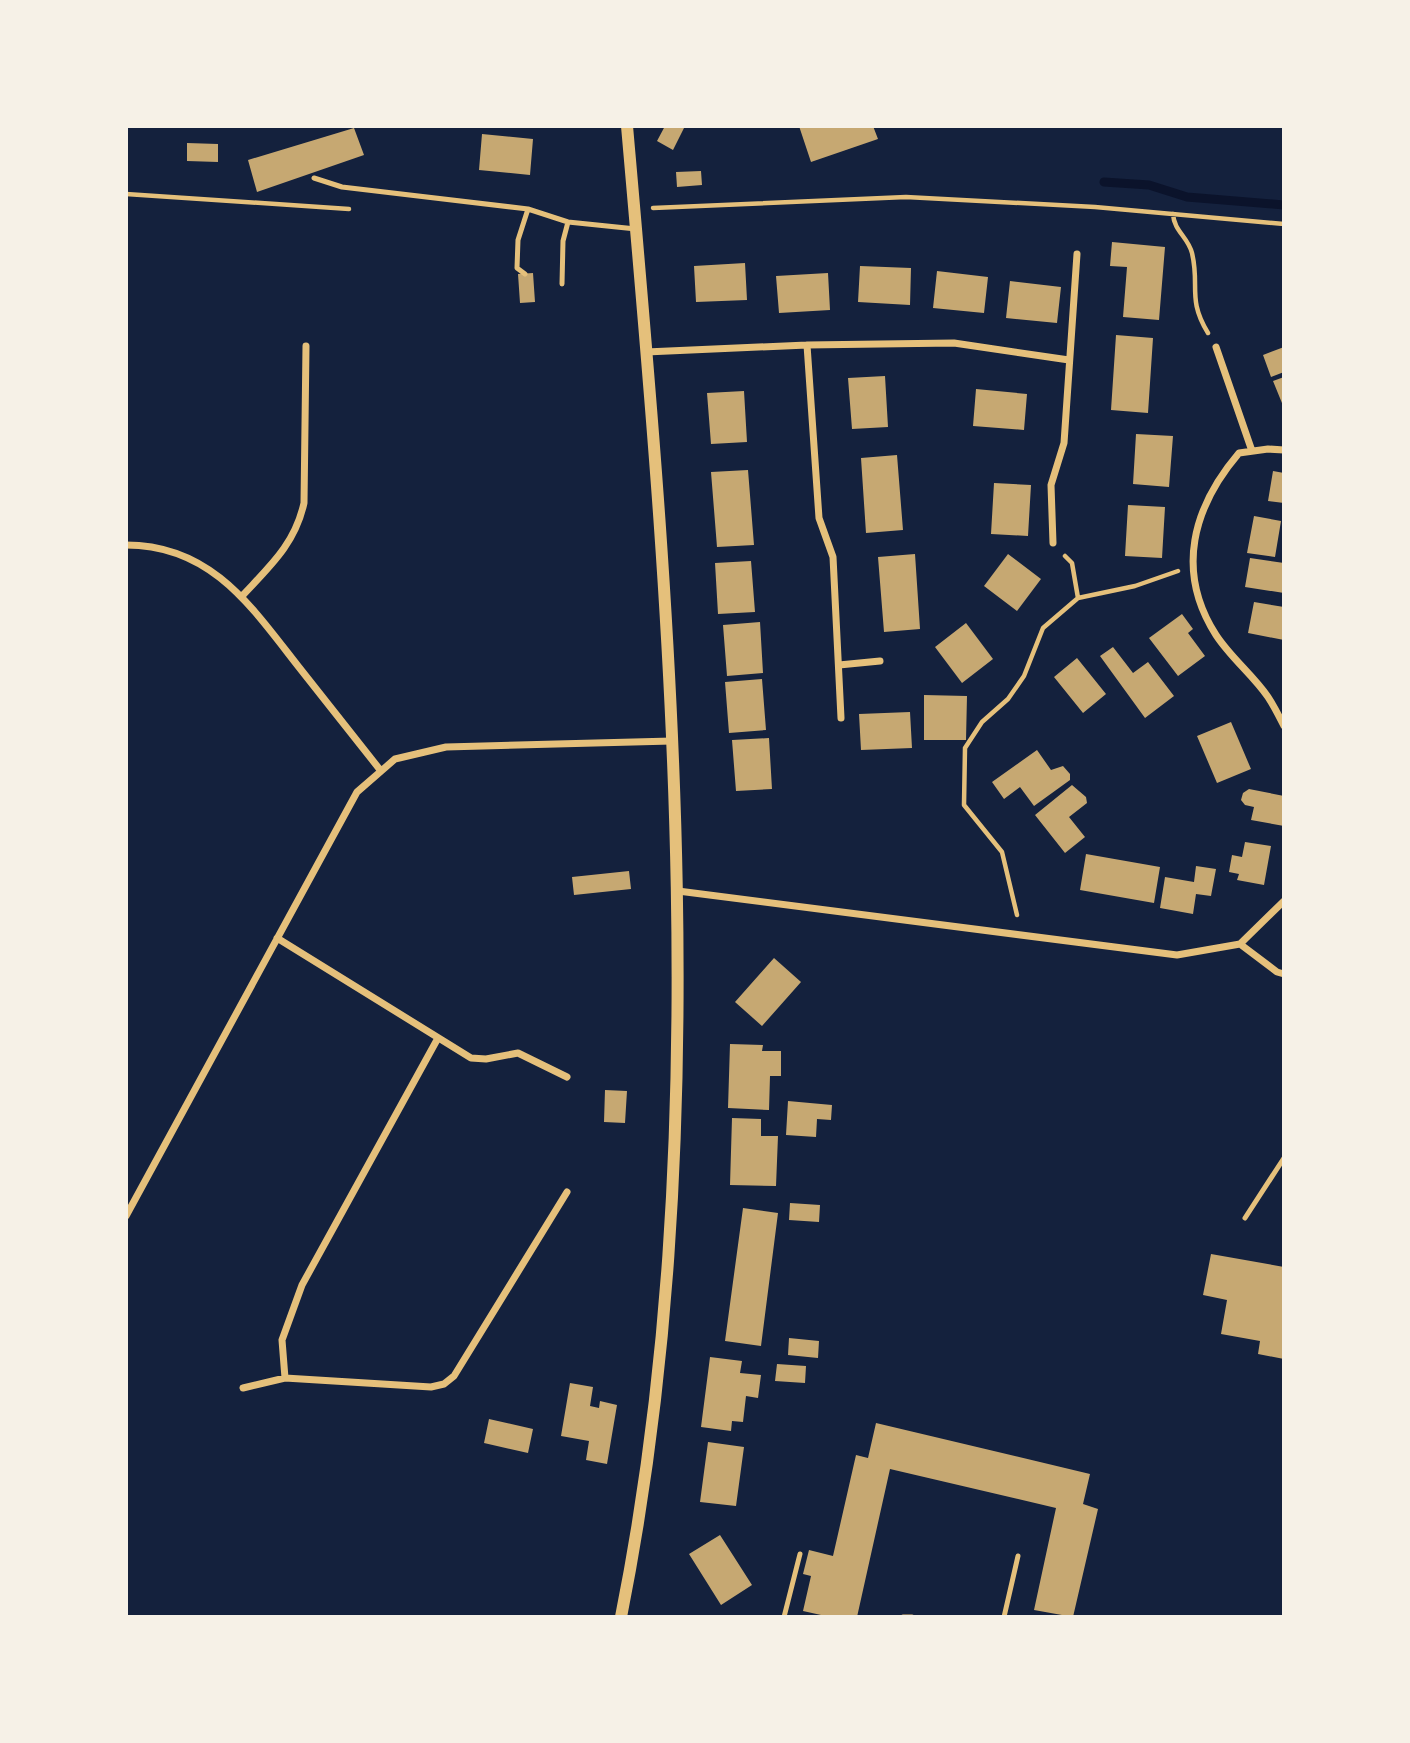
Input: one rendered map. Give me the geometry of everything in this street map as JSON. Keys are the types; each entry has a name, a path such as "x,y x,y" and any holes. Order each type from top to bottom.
{"street":[{"path":"621,1617 655,1417 674,1151 678,891 672,741 646,352 627,126"},
{"path":"1053,542 1051,485 1064,443 1077,254"},
{"path":"646,352 807,345 954,343 1069,360"},
{"path":"807,345 818,518 833,557 841,719"},
{"path":"243,595 286,550 299,527 304,503 306,346"},
{"path":"1216,347 1252,451"},
{"path":"1284,450 1239,453 1221,474 1198,517 1192,566 1201,605 1217,636 1268,697 1284,726"},
{"path":"126,545 176,552 211,569 243,595 381,771"},
{"path":"839,665 880,662"},
{"path":"126,1216 357,792 381,771 395,759 446,747 672,741"},
{"path":"678,891 1177,955 1240,944 1284,901"},
{"path":"277,938 471,1058 486,1059 518,1053 567,1077"},
{"path":"1240,944 1276,972 1284,974"},
{"path":"285,1378 282,1340 302,1285 438,1038"},
{"path":"243,1388 285,1378 431,1387 444,1384 454,1376 567,1192"}],"lane":[{"path":"314,178 374,192 528,209 568,222 636,229"},
{"path":"526,274 517,268 518,240 528,209"},
{"path":"562,284 563,241 568,222"},
{"path":"1245,1218 1284,1158"},
{"path":"784,1617 800,1554"},
{"path":"1004,1617 1018,1556"},
{"path":"903,1617 912,1617"}],"path":[{"path":"126,194 353,209"},
{"path":"636,229 652,224 653,207 906,197 1284,224"},
{"path":"1173,214 1178,232 1192,254 1195,313 1216,347"},
{"path":"1053,542 1072,564 1077,598"},
{"path":"1021,934 1002,852 964,805 965,748 982,722 1008,699 1024,676 1043,628 1077,598 1135,586 1192,566"}],"building":[{"path":"665,126 685,126 673,150 657,141"},
{"path":"799,126 873,126 878,139 811,162"},
{"path":"354,128 364,155 257,192 248,160"},
{"path":"482,134 533,139 530,175 479,170"},
{"path":"187,143 218,144 218,162 187,161"},
{"path":"701,171 702,185 677,187 676,172"},
{"path":"1112,242 1165,247 1159,320 1123,317 1127,267 1110,266"},
{"path":"745,263 747,300 696,302 694,266"},
{"path":"860,266 911,268 910,305 858,302"},
{"path":"937,271 988,277 984,313 933,308"},
{"path":"533,273 535,302 520,303 518,274"},
{"path":"828,273 830,310 779,313 776,276"},
{"path":"1010,281 1061,287 1057,323 1006,318"},
{"path":"1116,335 1153,338 1148,413 1111,410"},
{"path":"1284,347 1284,372 1271,377 1263,355"},
{"path":"885,376 888,427 852,429 848,378"},
{"path":"1284,377 1284,408 1273,381"},
{"path":"976,389 1027,394 1024,430 973,426"},
{"path":"744,391 747,442 711,444 707,393"},
{"path":"1136,434 1173,436 1169,487 1133,484"},
{"path":"897,455 903,530 866,533 861,458"},
{"path":"748,470 754,545 717,547 711,472"},
{"path":"1273,471 1284,473 1284,503 1268,501"},
{"path":"994,483 1031,485 1028,536 991,534"},
{"path":"1128,505 1165,507 1162,558 1125,556"},
{"path":"1254,516 1281,521 1275,557 1247,553"},
{"path":"915,554 920,629 884,632 878,557"},
{"path":"1008,554 1041,579 1017,611 984,586"},
{"path":"1250,558 1284,563 1284,593 1245,587"},
{"path":"751,561 755,612 718,614 715,563"},
{"path":"1254,602 1284,607 1284,640 1248,633"},
{"path":"1182,614 1193,629 1188,633 1205,656 1178,676 1149,638"},
{"path":"760,622 763,673 727,676 723,625"},
{"path":"966,623 993,659 962,683 935,647"},
{"path":"1113,647 1133,673 1148,662 1174,696 1145,718 1100,656"},
{"path":"1077,658 1106,694 1083,713 1054,677"},
{"path":"762,679 766,730 729,733 725,682"},
{"path":"924,695 967,696 966,740 924,740"},
{"path":"910,712 912,748 861,750 859,714"},
{"path":"1231,722 1251,769 1217,783 1197,736"},
{"path":"769,738 772,789 736,791 732,740"},
{"path":"1037,750 1051,770 1063,766 1070,774 1070,780 1034,806 1020,787 1004,799 992,782"},
{"path":"1072,785 1086,797 1087,803 1069,817 1085,837 1065,853 1035,815"},
{"path":"1249,789 1284,796 1284,826 1251,820 1254,807 1245,805 1241,800 1243,793"},
{"path":"1245,842 1271,846 1264,885 1237,880 1239,874 1229,872 1232,855 1242,857"},
{"path":"1086,854 1160,867 1154,903 1080,890"},
{"path":"1196,866 1216,869 1211,896 1196,894 1193,914 1160,908 1165,877 1194,882"},
{"path":"629,871 631,889 574,895 572,877"},
{"path":"774,958 801,982 762,1026 735,1002"},
{"path":"730,1044 763,1045 762,1051 781,1051 781,1076 770,1076 769,1110 728,1108"},
{"path":"605,1090 627,1091 625,1123 604,1122"},
{"path":"788,1101 832,1105 831,1120 817,1119 816,1137 786,1135"},
{"path":"732,1118 761,1119 761,1136 778,1136 776,1186 730,1185"},
{"path":"790,1203 820,1205 819,1222 789,1220"},
{"path":"743,1208 778,1213 761,1346 725,1341"},
{"path":"1211,1254 1284,1267 1284,1359 1258,1354 1260,1341 1221,1334 1227,1300 1203,1295"},
{"path":"789,1338 819,1341 818,1358 788,1355"},
{"path":"710,1357 742,1361 740,1373 761,1375 758,1398 746,1396 743,1422 732,1421 731,1431 701,1427"},
{"path":"777,1364 806,1366 805,1383 775,1381"},
{"path":"570,1383 593,1387 590,1406 599,1408 600,1401 617,1405 607,1464 586,1460 589,1441 561,1436"},
{"path":"489,1419 533,1429 528,1453 484,1443"},
{"path":"876,1423 1090,1474 1083,1504 1098,1509 1073,1617 1034,1610 1056,1508 890,1469 857,1617 830,1617 803,1611 811,1576 803,1574 809,1550 833,1556 856,1455 868,1458"},
{"path":"708,1442 744,1447 736,1506 700,1502"},
{"path":"720,1535 752,1585 721,1605 689,1554"}],"waterway":[{"path":"1104,182 1149,185 1187,197 1284,205"}]}
